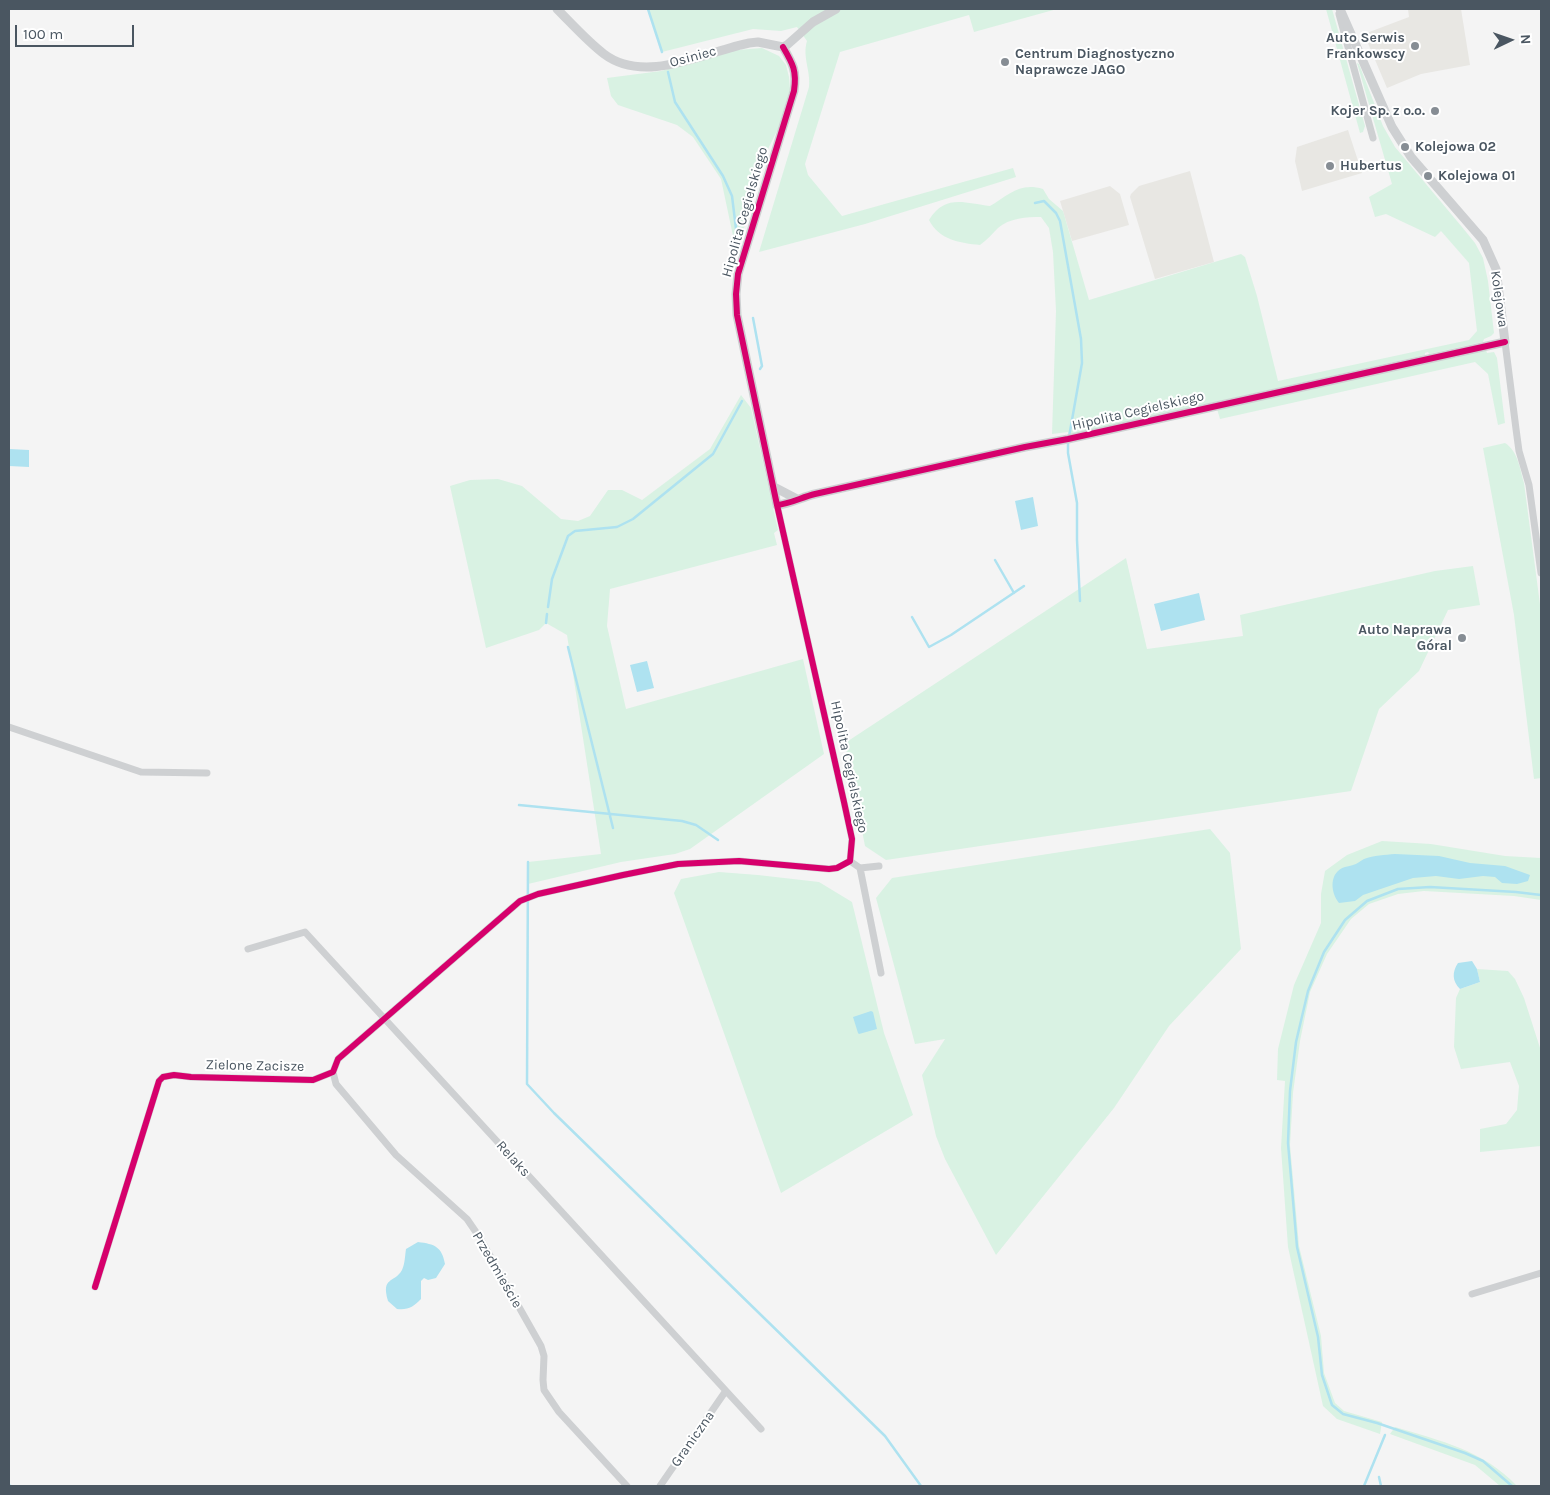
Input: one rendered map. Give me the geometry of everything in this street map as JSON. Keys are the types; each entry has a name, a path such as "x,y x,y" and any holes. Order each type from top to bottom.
{"street":[{"name":"Osiniec","path":"556,9 605,55 630,66 645,68 656,66 749,43 766,43 783,47"},
{"path":"783,47 813,22 836,9"},
{"name":"Kolejowa","path":"1339,9 1373,138"},
{"name":"Kolejowa","path":"1339,9 1392,127 1411,157 1483,240 1491,256 1496,270 1518,443 1529,484 1541,573"},
{"name":"Hipolita Cegielskiego","path":"783,47 794,66 794,91 738,274 736,294 740,334 852,839 850,861"},
{"name":"Hipolita Cegielskiego","path":"777,505 1505,342"},
{"path":"774,487 797,499"},
{"path":"9,727 141,772 207,773"},
{"path":"332,1072 338,1059 520,901 622,875 678,864 739,861 829,869 837,868 850,861 860,868 879,866"},
{"path":"860,868 881,973"},
{"name":"Relaks","path":"248,949 304,932 761,1430"},
{"name":"Zielone Zacisze","path":"95,1287 156,1091 163,1077 174,1075 313,1080 332,1072"},
{"name":"Przedmieście","path":"332,1072 336,1084 396,1155 467,1219 480,1238 542,1346 544,1356 544,1390 559,1412 627,1486"},
{"path":"1472,1294 1541,1273"},
{"name":"Graniczna","path":"660,1486 725,1392"}],"shaded area":[{"path":"1408,9 1461,9 1470,65 1421,74 1387,88 1364,34 1409,17"},
{"path":"1348,130 1362,173 1302,191 1295,161 1297,147"},
{"path":"1190,171 1214,262 1155,279 1130,197 1139,186"},
{"path":"1110,186 1120,194 1129,225 1072,241 1060,201"}],"green space":[{"path":"648,9 1057,9 974,32 969,15 840,52 805,164 808,175 842,216 1013,168 1016,177 865,224 759,252 809,87 805,53 807,41 797,27 781,31 753,29 662,52"},
{"path":"1326,9 1332,9 1365,126 1363,132 1360,133"},
{"path":"762,48 779,56 786,65 790,89 778,129 768,149 744,228 741,249 736,250 721,179 693,137 677,125 618,105 611,96 607,78 661,71 737,50"},
{"path":"1357,63 1383,126 1395,147 1475,243 1483,258 1488,281 1494,333 1484,339 1483,342 1429,354 1428,352 1425,355 1069,435 1068,432 1052,434 1056,311 1053,252 1049,228 1041,217 1018,219 1002,225 980,245 965,243 944,236 933,227 929,220 935,212 948,203 963,202 990,206 1021,188 1035,187 1043,189 1049,199 1063,211 1089,300 1241,254 1245,257 1257,296 1278,381 1469,340 1477,331 1469,263 1441,231 1435,237 1386,214 1375,217 1369,197 1392,184"},
{"path":"1486,350 1487,353 1494,352 1497,358 1505,423 1498,425 1488,374 1475,362 1220,419 1217,409 1454,356 1455,358 1458,357 1457,355"},
{"path":"741,395 751,408 778,530 774,533 777,545 610,589 607,626 626,709 803,659 824,754 690,849 675,854 621,862 528,884 528,862 601,854 567,635 546,623 539,630 486,648 450,486 470,480 498,479 522,486 561,519 578,521 590,516 608,490 622,490 642,500 710,449"},
{"path":"1505,443 1516,455 1524,483 1541,612 1541,778 1534,779 1514,615 1483,448"},
{"path":"1126,558 1147,649 1243,636 1240,615 1435,571 1473,566 1480,605 1448,610 1419,671 1379,709 1351,791 886,860 865,846 845,743"},
{"path":"1210,829 1230,853 1241,949 1169,1026 1114,1108 996,1255 945,1159 936,1136 922,1075 945,1039 915,1044 876,898 892,878"},
{"path":"1382,841 1431,844 1505,856 1541,858 1541,900 1514,896 1424,891 1398,894 1369,904 1351,919 1327,954 1310,992 1300,1041 1293,1093 1290,1145 1299,1246 1321,1336 1324,1373 1335,1403 1344,1411 1382,1422 1380,1434 1337,1419 1323,1406 1288,1247 1281,1148 1285,1081 1277,1080 1278,1049 1294,985 1321,923 1321,894 1325,871 1347,855"},
{"path":"719,872 819,882 852,902 884,1033 913,1115 781,1193 674,893 681,879"},
{"path":"1477,969 1508,971 1515,979 1524,998 1541,1051 1541,1146 1480,1152 1480,1129 1506,1124 1517,1110 1519,1086 1510,1062 1461,1069 1454,1047 1456,998 1460,989 1480,982"},
{"path":"1395,1427 1445,1442 1476,1455 1504,1474 1517,1486 1500,1486 1475,1465 1390,1434"}],"water":[{"path":"9,449 29,450 29,467 9,466"},
{"path":"1033,497 1038,526 1021,530 1015,501"},
{"path":"1199,593 1205,620 1161,631 1154,604"},
{"path":"647,661 654,688 637,692 630,665"},
{"path":"1395,854 1439,856 1470,863 1505,866 1530,875 1528,881 1517,884 1502,883 1495,877 1483,876 1459,879 1436,876 1413,878 1363,895 1355,901 1339,903 1333,888 1336,873 1364,859"},
{"path":"1472,961 1477,969 1480,982 1460,989 1454,980 1456,966 1458,963"},
{"path":"873,1012 877,1029 859,1034 853,1017"},
{"path":"418,1242 437,1247 444,1258 445,1264 436,1278 428,1280 424,1278 421,1281 421,1299 418,1302 405,1309 397,1309 388,1301 386,1293 387,1284 402,1270 406,1249"}],"waterway":[{"path":"648,9 662,52"},
{"path":"668,72 675,102 723,176 732,196 737,237"},
{"path":"1035,203 1044,201 1056,213 1060,221 1081,339 1082,363 1069,437"},
{"path":"753,318 762,366 760,369"},
{"path":"548,607 552,579 568,536 575,531 617,527 633,519 713,454 742,401"},
{"path":"1068,442 1068,453 1077,503 1080,601"},
{"path":"995,560 1014,593"},
{"path":"912,617 929,647 951,635 1024,586"},
{"path":"546,623 547,614"},
{"path":"568,647 613,828"},
{"path":"519,805 682,821 696,825 718,840"},
{"path":"528,862 527,1084 554,1113 885,1436 921,1486"},
{"path":"1512,1486 1483,1461 1377,1423 1343,1414 1332,1405 1322,1375 1318,1337 1297,1247 1288,1143 1290,1091 1296,1042 1308,991 1324,952 1345,920 1367,901 1398,889 1430,887 1541,895"},
{"path":"1364,1486 1385,1435"},
{"path":"1379,1477 1381,1486"}],"cycle path":[{"path":"95,1287 159,1081 163,1077 174,1075 313,1080 333,1072 338,1059 520,901 538,894 678,864 739,861 829,869 837,868 850,861 852,839 777,505 737,315 736,294 738,274 794,91 795,78 793,68 783,47"},
{"path":"777,505 815,494 1505,342"}],"place":[{"name":"Auto Serwis Frankowscy","path":"1415,46"},
{"name":"Centrum Diagnostyczno Naprawcze JAGO","path":"1005,62"},
{"name":"Kojer Sp. z o.o.","path":"1435,111"},
{"name":"Kolejowa 02","path":"1405,147"},
{"name":"Hubertus","path":"1330,166"},
{"name":"Kolejowa 01","path":"1428,176"},
{"name":"Auto Naprawa Góral","path":"1462,638"}]}
